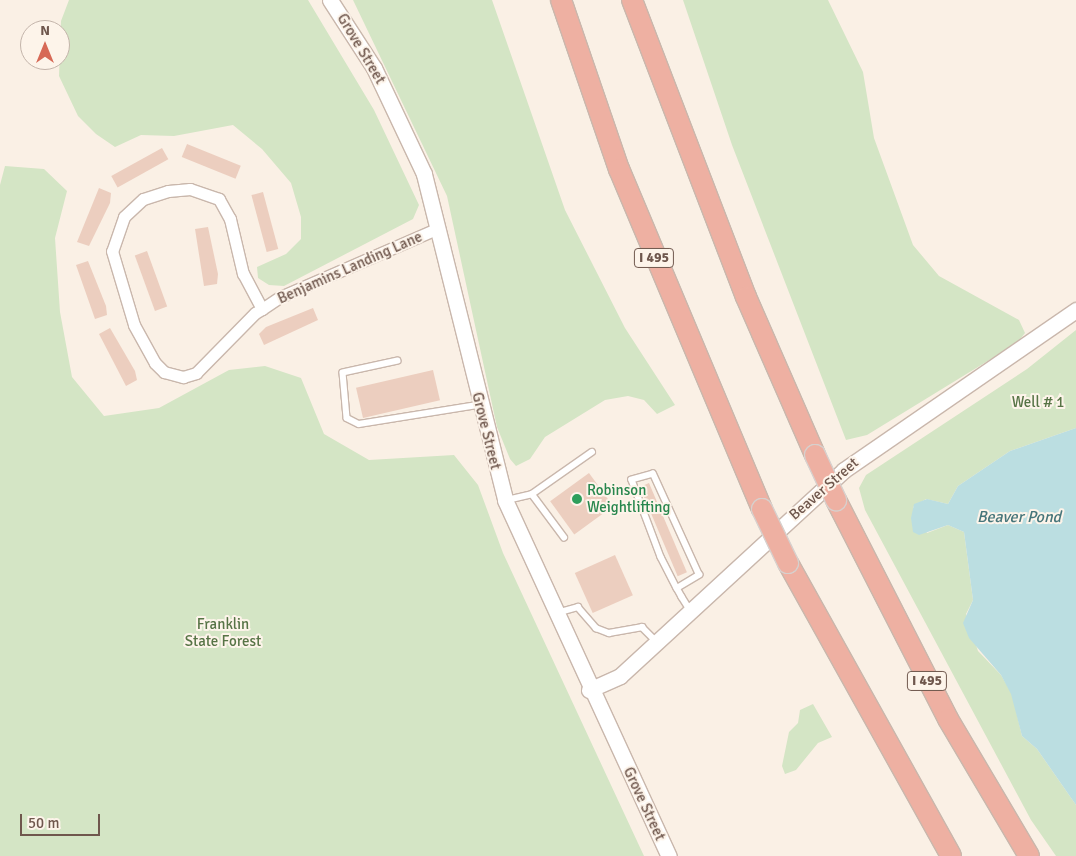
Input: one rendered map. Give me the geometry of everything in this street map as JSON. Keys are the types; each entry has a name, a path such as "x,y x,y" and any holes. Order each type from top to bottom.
{"highway":[{"name":"I 495","path":"560,0 619,169 762,509 788,563 951,856"},
{"name":"I 495","path":"632,0 746,297 815,455 948,719 1029,856"}],"main road":[{"name":"Grove Street","path":"330,0 392,102 428,185 478,405 505,500 590,690 669,856"},
{"name":"Beaver Street","path":"590,690 620,676 844,470 1076,310"}],"street":[{"name":"Benjamins Landing Lane","path":"262,310 243,274 232,225 219,200 190,189 168,191 143,200 124,217 115,238 114,265 140,341 164,372 183,377 196,373 262,310 280,297 439,228"}],"lane":[{"path":"398,362 343,373 347,418 360,424 478,405"},
{"path":"505,500 532,494 592,452"},
{"path":"677,588 699,575 653,474 632,480 661,557 677,588 691,612"},
{"path":"532,494 564,537"},
{"path":"555,614 578,607 596,628 609,633 642,627 657,643"}],"green space":[{"path":"69,0 308,0 374,110 419,205 413,219 284,286 269,285 258,278 257,267 286,254 301,239 301,217 291,183 262,149 233,125 174,136 141,135 115,147 96,134 78,116 59,76 59,70 70,70 70,20 61,20"},
{"path":"353,0 492,0 565,210 625,328 675,405 657,414 644,400 628,396 605,400 545,437 530,459 516,466 510,459 497,427 447,196"},
{"path":"683,0 828,0 863,72 874,138 913,245 939,276 1019,320 1025,333 1017,343 867,435 846,440 732,145"},
{"name":"Franklin State Forest","path":"5,166 44,169 67,191 55,238 60,312 72,377 104,416 159,408 229,370 265,366 301,378 324,434 369,460 454,455 478,485 503,553 644,856 0,856 0,185"},
{"name":"Well # 1","path":"1076,330 1076,428 1010,451 958,486 948,504 926,499 913,507 927,533 948,525 964,532 973,600 966,614 978,651 1001,675 1012,694 1022,736 1037,749 1076,805 1076,856 1056,856 1031,820 865,510 859,488 866,475 1027,369"},
{"path":"813,704 832,737 818,743 796,770 785,774 782,766 789,732 798,723 800,710"}],"water":[{"name":"Beaver Pond","path":"1076,428 1076,805 1037,749 1022,736 1011,694 1001,675 969,638 963,623 973,600 964,532 948,525 919,535 913,532 911,518 914,504 927,499 948,504 958,486 1010,451"}],"building":[{"path":"187,144 241,166 236,179 182,157"},
{"path":"162,148 168,159 118,187 111,176"},
{"path":"99,188 111,193 110,203 89,246 77,242"},
{"path":"263,192 278,249 267,252 251,195"},
{"path":"208,227 218,274 217,284 204,286 195,229"},
{"path":"147,251 167,306 155,311 135,255"},
{"path":"88,261 106,306 107,315 95,319 76,265"},
{"path":"313,308 318,320 264,345 259,334 266,327"},
{"path":"110,328 135,371 137,380 126,386 99,334"},
{"path":"433,370 440,400 363,418 356,388"},
{"path":"589,473 613,506 574,534 550,501"},
{"path":"649,483 687,572 678,576 640,487"},
{"path":"615,555 633,595 593,613 575,573"}],"place":[{"name":"Robinson Weightlifting","path":"577,499"}]}
